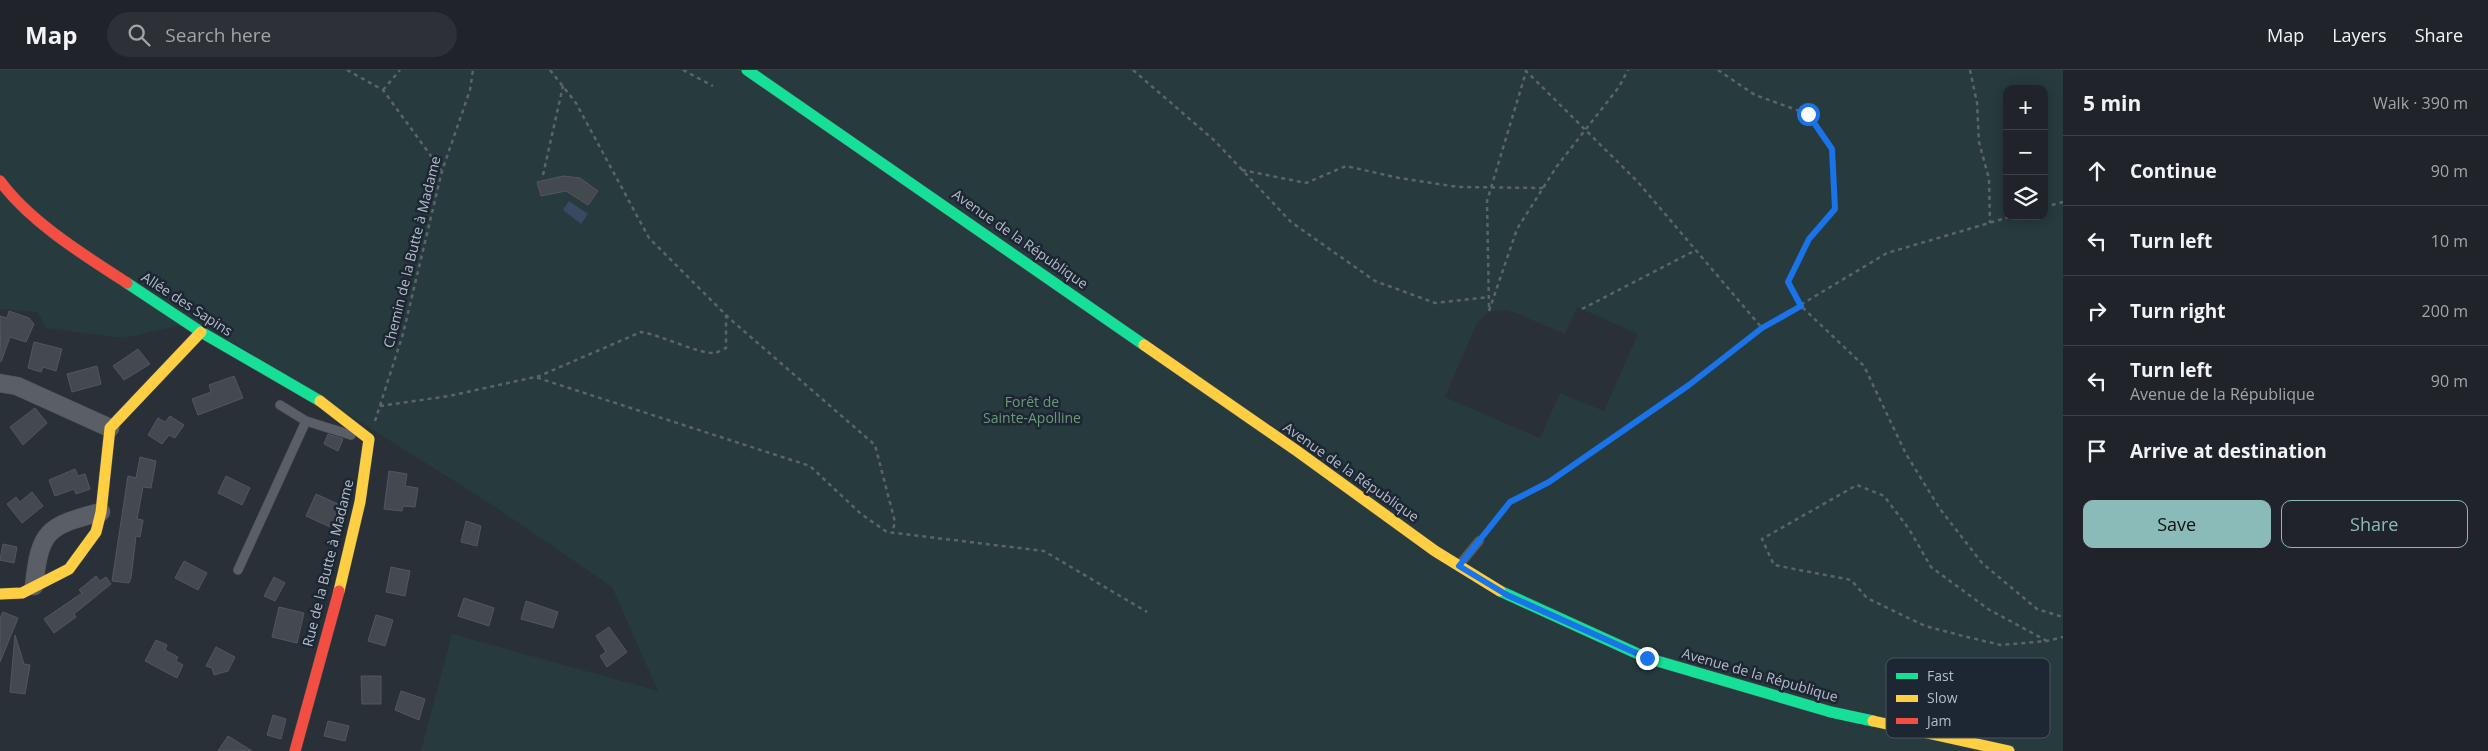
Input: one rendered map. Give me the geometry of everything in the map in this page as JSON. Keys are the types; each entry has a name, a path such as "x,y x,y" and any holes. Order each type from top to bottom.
{"main road":[{"name":"Avenue de la République","path":"747,70 1052,280 1459,566 1507,595 1647,658 1831,712 1886,724"},
{"name":"Allée des Sapins","path":"0,182 14,200 85,255 201,332 312,395 368,438"},
{"path":"0,594 22,593 69,569 96,532 101,512 110,428 201,332"},
{"name":"Rue de la Butte à Madame","path":"295,751 303,714 335,607 365,472 368,438"},
{"name":"Avenue de la République","path":"1950,738 2009,751"}],"street":[{"path":"0,383 17,386 110,428"},
{"path":"34,586 38,554 46,536 67,521 101,512"}],"lane":[{"path":"280,405 306,421 352,435 356,429"},
{"path":"238,570 306,421"},
{"path":"1459,566 1479,541"}],"path":[{"path":"347,70 383,90 442,170"},
{"path":"383,90 400,70"},
{"name":"Chemin de la Butte à Madame","path":"368,438 403,334 442,170 470,90 473,70"},
{"path":"550,70 576,103 649,238 726,315 874,445 895,522 892,533"},
{"path":"683,70 713,86"},
{"path":"1133,70 1215,142 1292,222 1375,281 1435,303 1489,296"},
{"path":"1628,70 1619,88 1584,129 1517,229 1489,310 1487,201 1526,71 1584,129 1637,181 1762,328"},
{"path":"1718,70 1755,95 1808,114 1832,149 1835,209 1809,239 1788,282 1801,306 1864,366 1906,454 1940,509 1982,564 2037,609 2063,617"},
{"path":"1970,70 1977,104 1979,142 1989,179 1990,223"},
{"path":"543,176 563,86"},
{"path":"1241,170 1306,183 1346,166 1399,178 1458,187 1543,188"},
{"path":"2048,206 2063,202"},
{"path":"1479,541 1510,502 1549,482 1593,452 1689,385 1762,328 1887,253 2003,219"},
{"path":"1582,309 1696,250"},
{"path":"380,406 449,396 536,377 641,332 656,334 677,343 714,353 726,348 726,315"},
{"path":"536,377 810,466 861,514 887,532 1044,551 1147,612"},
{"path":"2047,641 1988,609 1931,567 1909,530 1884,496 1857,485 1762,539 1774,566 1851,580 1867,598 1925,626 2000,645 2047,641 2063,637"}],"green space":[{"name":"Forêt de Sainte-Apolline","path":"0,70 2063,70 2063,751 421,751 452,634 658,691 612,587 494,506 236,344 178,326 123,338 46,328 38,312 0,309","holes":["1577,307 1638,334 1604,411 1560,393 1540,438 1445,397 1477,323 1489,311 1508,310 1565,334"]}],"water":[{"path":"569,201 588,214 581,224 563,210"}],"building":[{"path":"563,176 580,178 598,191 588,205 566,191 541,196 537,182"},
{"path":"9,311 29,318 34,324 26,342 10,337 1,362 0,316 7,318"},
{"path":"34,342 62,349 56,371 43,367 41,372 28,368"},
{"path":"138,349 150,364 124,380 113,366"},
{"path":"97,366 101,384 72,392 67,374"},
{"path":"234,376 243,398 198,415 192,399 211,392 209,385"},
{"path":"35,408 47,423 23,445 10,427"},
{"path":"170,416 184,425 175,438 169,435 162,444 148,435 158,418 165,422"},
{"path":"328,434 343,439 338,451 324,444"},
{"path":"140,457 156,461 151,488 143,487 137,519 143,520 140,537 136,536 131,578 129,583 112,581 128,476 136,478"},
{"path":"75,469 78,476 85,474 90,489 76,494 74,489 55,496 49,480"},
{"path":"389,471 407,474 405,486 418,488 415,507 403,506 402,511 384,509"},
{"path":"226,476 250,488 242,505 218,493"},
{"path":"32,492 43,506 22,523 7,504 16,497 20,502"},
{"path":"316,494 340,505 330,527 306,516"},
{"path":"466,521 481,526 477,546 461,542"},
{"path":"3,544 17,547 14,563 0,560"},
{"path":"184,561 207,573 198,590 175,578"},
{"path":"391,567 410,571 405,596 386,592"},
{"path":"96,576 100,581 106,577 111,584 74,614 76,617 54,633 44,619 82,593 79,590"},
{"path":"274,577 285,583 275,601 264,596"},
{"path":"464,598 494,608 489,626 458,616"},
{"path":"526,601 558,612 553,628 521,619"},
{"path":"279,607 304,613 297,643 272,637"},
{"path":"3,612 18,618 0,662 0,618"},
{"path":"376,615 393,620 385,646 368,641"},
{"path":"609,627 627,652 607,667 600,656 606,652 596,636"},
{"path":"15,635 24,664 30,665 25,694 10,692"},
{"path":"156,640 167,645 165,650 178,657 176,661 183,665 177,678 145,661"},
{"path":"216,647 235,657 228,671 214,675 212,668 206,666"},
{"path":"361,676 381,676 381,704 362,704"},
{"path":"401,691 425,699 419,720 395,710"},
{"path":"273,715 286,719 281,739 267,735"},
{"path":"328,721 349,726 345,741 324,736"},
{"path":"228,736 252,751 218,751"}],"traffic: fast":[{"path":"747,70 1144,345"},
{"path":"127,283 201,332 320,401"},
{"path":"1500,591 1647,658 1831,712 1873,721"}],"traffic: slow":[{"path":"0,594 22,593 69,569 96,532 101,512 110,428 201,332"},
{"path":"1144,345 1297,451 1435,551 1500,591"},
{"path":"320,401 369,439 360,502 339,591"},
{"path":"1873,721 1886,724"},
{"path":"1950,738 2009,751"}],"traffic: jam":[{"path":"0,181 12,196 42,224 127,283"},
{"path":"295,751 339,591"}],"route":[{"path":"1647,658 1507,595 1459,566 1510,502 1549,482 1689,385 1762,328 1801,306 1788,282 1809,239 1835,209 1832,149 1808,114"}]}
